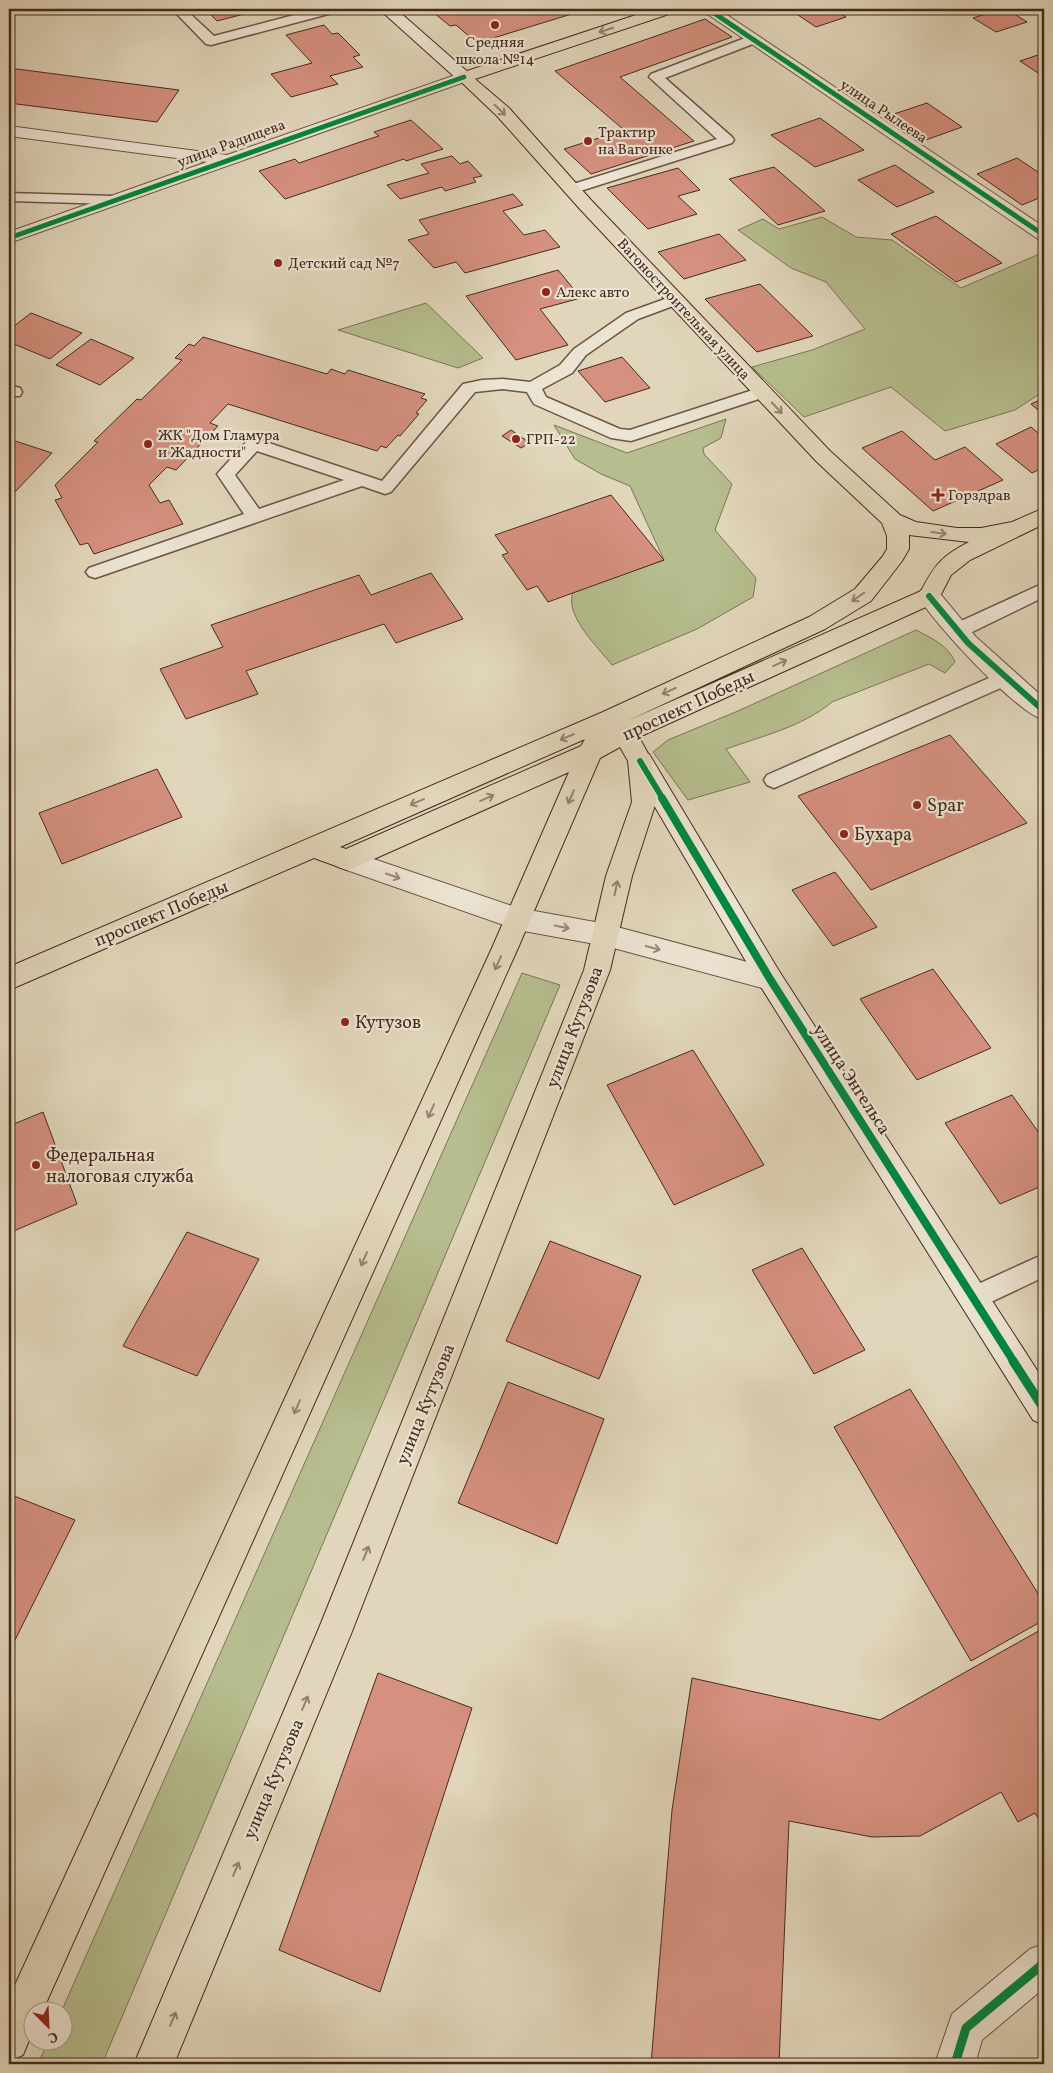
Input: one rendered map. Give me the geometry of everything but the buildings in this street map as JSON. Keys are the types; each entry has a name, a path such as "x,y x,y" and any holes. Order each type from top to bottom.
{"main road":[{"name":"улица Радищева","path":"464,77 669,9"},
{"name":"Вагоностроительная улица","path":"464,77 503,112 572,189 823,456 892,520 912,528 957,535 980,535 1017,528"},
{"path":"929,596 943,570 962,555 1044,515"},
{"name":"проспект Победы","path":"347,860 590,752 618,726 817,623 863,594 891,561 898,549 898,536 892,520"},
{"name":"проспект Победы","path":"9,979 314,847 618,726 929,596"},
{"name":"улица Кутузова","path":"154,2064 334,1634 597,970 618,876 644,802 640,761 618,726"},
{"path":"9,2041 518,918 590,752"},
{"path":"314,847 347,860"}],"street":[{"name":"Вагоностроительная улица","path":"387,9 464,77"},
{"name":"улица Рылеева","path":"708,9 1044,235"},
{"name":"улица Радищева","path":"9,238 226,159 464,77"},
{"path":"9,131 226,159"},
{"path":"929,596 957,631 1005,678 1044,711"},
{"name":"улица Энгельса","path":"640,761 770,979 1044,1409"},
{"path":"347,860 518,918 606,935 770,979"},
{"path":"955,2064 966,2028 1044,1963"}],"lane":[{"path":"178,9 211,41 331,9"},
{"path":"572,189 727,140 656,77 753,39"},
{"path":"9,196 114,200"},
{"path":"255,517 226,474 254,444 385,488 469,388 503,384 533,387 566,369 580,352 632,316 676,300"},
{"path":"533,387 540,400 617,434 631,436 762,392"},
{"path":"95,572 362,480"},
{"path":"957,631 1044,589"},
{"path":"774,780 1005,678"},
{"path":"974,1298 1044,1265"}],"green space":[{"path":"822,217 856,237 892,240 961,288 1044,252 1044,391 1015,410 945,431 891,387 804,417 752,367 812,350 865,329 826,282 791,268 738,230 763,219 779,229"},
{"path":"426,303 483,358 458,368 338,330"},
{"path":"726,419 721,438 703,448 704,454 732,484 715,530 756,578 753,597 697,629 612,665 578,621 573,611 573,592 664,560 630,486 601,474 575,459 554,425 627,453"},
{"path":"916,630 944,647 952,656 955,662 945,673 929,664 832,702 820,711 795,724 726,749 750,782 688,800 653,752 668,740 738,711"},
{"path":"522,973 560,985 102,2064 38,2064 44,2050 72,2050 72,2000 66,2000"}],"cycle path":[{"path":"708,9 1044,235"},
{"path":"9,238 464,77"},
{"path":"929,596 968,643 1044,711"},
{"path":"640,761 770,979 1044,1409"},
{"path":"955,2064 966,2028 1044,1963"}],"place":[{"name":"Средняя школа №14","path":"495,25"},
{"name":"Трактир на Вагонке","path":"588,141"},
{"name":"Детский сад №7","path":"278,263"},
{"name":"Алекс авто","path":"546,292"},
{"name":"ГРП-22","path":"516,439"},
{"name":"ЖК \"Дом Гламура и Жадности\"","path":"148,444"},
{"name":"Горздрав","path":"938,495"},
{"name":"Spar","path":"917,805"},
{"name":"Бухара","path":"844,834"},
{"name":"Кутузов","path":"345,1022"},
{"name":"Федеральная налоговая служба","path":"36,1165"}]}
